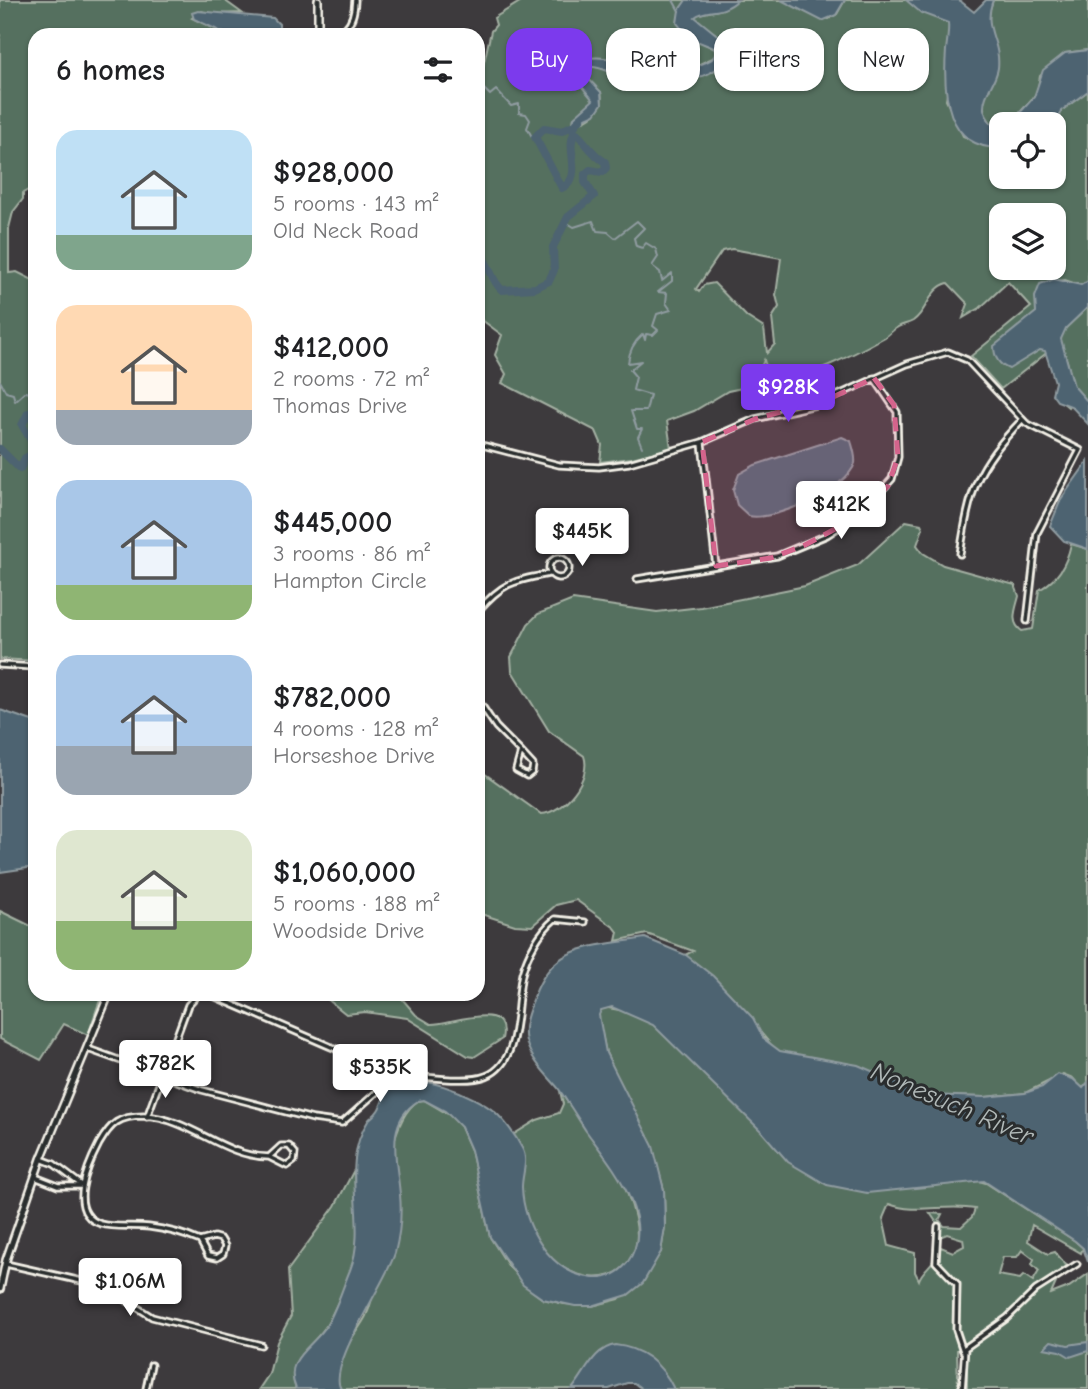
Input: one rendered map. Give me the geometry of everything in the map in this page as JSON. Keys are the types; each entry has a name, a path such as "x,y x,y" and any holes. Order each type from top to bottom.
{"main road":[{"path":"317,0 318,28"},
{"path":"0,1286 41,1159 105,1001"}],"street":[{"path":"348,28 353,18 355,0"},
{"path":"485,446 547,463 599,467 629,463 702,442 755,419 816,405 935,354 957,354 973,365 1022,420 1080,450 1037,533 1027,621"},
{"path":"637,579 763,560 789,552 854,519 884,490 896,470 898,416 894,405 874,378"},
{"path":"960,554 976,480 993,450 1022,420"},
{"path":"702,442 716,566"},
{"path":"485,604 506,583 549,574 564,576 569,571 568,563 563,558 555,559 549,574"},
{"path":"1021,611 1028,611"},
{"path":"0,665 28,667"},
{"path":"485,710 496,727 521,752 533,765 532,772 527,776 516,770 521,752"},
{"path":"225,1001 396,1074 478,1078 495,1070 510,1049 521,978 531,951 555,919 585,922"},
{"path":"147,1117 160,1076 192,1001"},
{"path":"88,1049 160,1076 289,1113 340,1123 353,1116 376,1090 396,1074"},
{"path":"200,1241 211,1258 219,1258 225,1251 224,1243 219,1238 200,1241 159,1228 98,1223 84,1207 83,1186 97,1148 112,1124 122,1118 147,1117 181,1124 236,1153 269,1157 286,1166 293,1163 295,1155 291,1148 283,1145 269,1157"},
{"path":"41,1159 54,1164 83,1186"},
{"path":"35,1177 58,1186 83,1186"},
{"path":"938,1226 936,1262 957,1284 956,1330 963,1351 962,1389"},
{"path":"6,1264 104,1286 152,1317 261,1345"},
{"path":"963,1351 1007,1318 1036,1290 1077,1264"},
{"path":"146,1389 151,1365"}],"highlighted area":[{"path":"874,378 894,405 898,457 888,486 854,519 805,545 771,558 716,566 702,442 755,419 831,398"}],"green space":[{"path":"0,0 224,0 242,13 211,14 202,11 192,18 213,28 28,28 28,190 23,193 23,199 13,212 9,228 9,273 17,272 28,278 28,661 0,659"},
{"path":"523,0 689,0 680,14 684,28 606,28 606,60 592,60 592,28 506,28 506,91 591,91 597,98 574,118 573,124 585,121 601,104 601,92 592,84 592,67 606,69 606,91 700,91 700,74 714,70 714,91 824,91 824,28 714,28 714,33 696,21 694,15 723,9 736,0 786,0 815,16 829,19 837,14 845,0 909,0 926,14 950,21 953,29 947,61 950,78 946,100 963,136 989,146 989,189 1066,189 1066,112 1061,111 1088,91 1088,284 1082,286 1065,280 1041,284 1038,296 1042,309 1005,344 1009,353 1016,357 1047,346 1088,307 1088,403 1076,393 1068,407 1061,401 1072,383 1067,361 1057,370 1049,351 1001,389 971,356 1031,307 1008,282 980,308 963,318 968,304 948,283 937,290 913,321 830,365 800,376 770,382 766,379 768,372 764,360 758,374 761,384 728,391 694,411 667,421 671,448 632,458 600,462 602,445 596,431 502,383 506,374 495,355 502,335 485,322 485,58 491,31 496,25 494,18","holes":["732,249 781,258 776,295 779,307 772,318 775,344 767,353 764,328 747,317 714,283 704,285 699,292 696,289 722,251"]},
{"path":"993,0 1088,0 1088,50 1065,53 1040,76 1037,93 1020,112 989,112 989,122 984,109 983,77"},
{"path":"700,41 714,49 714,57 700,64"},
{"path":"906,521 921,524 923,528 917,545 923,553 943,565 1015,585 1019,596 1015,619 1022,631 1033,629 1039,590 1060,571 1071,544 1088,549 1088,1084 1082,1089 1073,1078 1063,1074 1025,1093 985,1097 923,1096 820,1059 778,1053 744,1013 685,955 693,951 647,934 616,941 618,932 615,928 576,900 556,905 532,926 515,925 485,915 485,774 541,814 559,808 567,801 584,774 584,756 549,731 512,671 511,657 528,624 538,614 573,600 657,612 701,607 805,586 858,565"},
{"path":"0,911 28,925 28,1001 100,1001 88,1035 64,1024 41,1060 0,1039"},
{"path":"330,1001 404,1001 416,1015 431,1024 488,1016 497,1020 502,1027 502,1039 474,1057 468,1056 407,1018 365,1012 346,1014"},
{"path":"603,1007 630,1012 961,1176 986,1183 1075,1241 1083,1248 1081,1253 1032,1225 1028,1241 1048,1254 1055,1252 1067,1266 1062,1269 1051,1294 1069,1287 1088,1274 1088,1389 967,1389 967,1352 963,1348 957,1350 958,1389 673,1389 662,1373 574,1389 341,1389 337,1380 339,1361 366,1316 373,1294 388,1169 395,1140 404,1116 418,1101 424,1100 456,1119 471,1150 490,1237 509,1267 543,1299 592,1306 619,1299 661,1252 665,1226 664,1190 654,1154 606,1053 598,1015","holes":["889,1204 910,1209 975,1209 972,1217 961,1227 944,1226 939,1220 942,1214 930,1213 941,1229 940,1237 947,1234 963,1239 964,1246 953,1252 941,1247 919,1280 915,1272 915,1253 889,1246 883,1218","1022,1250 1034,1259 1032,1264 1039,1271 1033,1281 1024,1275 1020,1279 998,1275 1003,1257 1017,1257"]},
{"path":"560,1091 614,1166 630,1200 635,1218 637,1240 632,1257 622,1269 609,1276 576,1274 559,1266 535,1240 524,1212 511,1136 537,1120 559,1113 563,1104"},
{"path":"354,1170 360,1246 346,1284 324,1330 303,1352 294,1368 296,1389 259,1389 269,1374 277,1342 291,1316 288,1270 335,1206"}],"water":[{"path":"686,0 738,0 726,8 695,17 714,32 714,48 700,42 700,28 681,28 677,23 679,10"},
{"path":"781,0 845,0 836,15 822,21"},
{"path":"906,0 959,0 974,12 986,0 993,0 990,19 998,68 985,98 984,109 989,120 989,147 968,139 958,129 951,115 945,83 948,23 921,13"},
{"path":"198,11 273,18 279,28 213,28 194,19 192,13"},
{"path":"1088,50 1088,91 1061,112 1021,112 1034,97 1043,70 1065,53"},
{"path":"714,56 714,70 700,76 700,64"},
{"path":"592,58 604,58 606,71 592,68"},
{"path":"592,82 601,92 602,104 595,114 573,124 574,117 593,100 585,91 592,91"},
{"path":"1058,280 1081,285 1088,281 1088,307 1066,328 1061,339 1074,386 1088,402 1088,424 1071,406 1057,401 1052,394 1055,382 1045,351 1040,350 1009,369 996,357 994,346 1036,312 1035,297 1040,284"},
{"path":"842,437 851,441 855,463 839,483 824,493 791,509 760,517 749,516 737,505 733,490 739,474 755,465"},
{"path":"1088,461 1088,549 1064,541 1050,526 1061,499"},
{"path":"0,710 28,720 28,868 0,872"},
{"name":"Nonesuch River","path":"645,938 686,955 713,976 753,1018 764,1039 780,1051 858,1065 927,1095 985,1097 1025,1093 1042,1087 1058,1074 1073,1079 1083,1088 1088,1082 1088,1262 1083,1248 1075,1241 984,1181 867,1193 827,1185 788,1162 762,1132 653,1025 612,1007 601,1010 599,1015 606,1053 653,1146 664,1190 665,1227 661,1252 643,1283 628,1295 592,1306 575,1306 543,1299 523,1285 490,1237 471,1150 461,1127 445,1111 424,1100 418,1101 407,1110 396,1132 401,1210 395,1253 349,1344 339,1378 341,1389 296,1389 293,1370 296,1362 329,1321 355,1252 357,1233 354,1176 359,1139 389,1088 400,1083 428,1082 444,1086 486,1105 503,1120 524,1153 522,1187 527,1217 542,1246 564,1268 578,1275 603,1278 620,1270 627,1263 635,1246 637,1229 628,1193 562,1093 535,1061 528,1048 525,1030 534,997 542,979 552,966 578,950"},
{"path":"1051,1341 1068,1345 1088,1342 1088,1351 1070,1357 1060,1351 1044,1348"},
{"path":"615,1345 634,1350 650,1359 664,1372 674,1389 642,1389 634,1383 627,1383 609,1389 572,1389 596,1356"}],"waterway":[{"path":"673,0 679,11"},
{"path":"485,90 490,95 496,90 511,106 519,104 519,113 526,114 530,120 527,128 535,142"},
{"path":"485,261 502,290 535,288 549,281 554,270 553,247 568,217 594,196 585,182 585,174 590,170 602,172 606,168 605,162 595,155 572,129 581,118"},
{"path":"571,126 562,131 544,128 535,137 562,188 572,177 572,139 575,132"},
{"path":"566,222 574,227 593,221 597,231 608,232 615,238 637,221 644,228 634,238 636,246 642,248 646,243 656,249 658,257 652,266 660,272 662,281 672,273 672,281 658,292 667,293 666,303 671,310 657,314 653,326 658,330 653,335 646,334 645,340 643,334 640,337 633,347 628,363 641,361 630,370 636,377 633,390 650,395 646,411 631,411 637,429 642,429 638,437 642,447"},
{"path":"0,381 6,392 13,394 15,401 25,392 28,393"},
{"path":"28,413 22,425 28,435"},
{"path":"0,449 20,469 28,456"}]}
